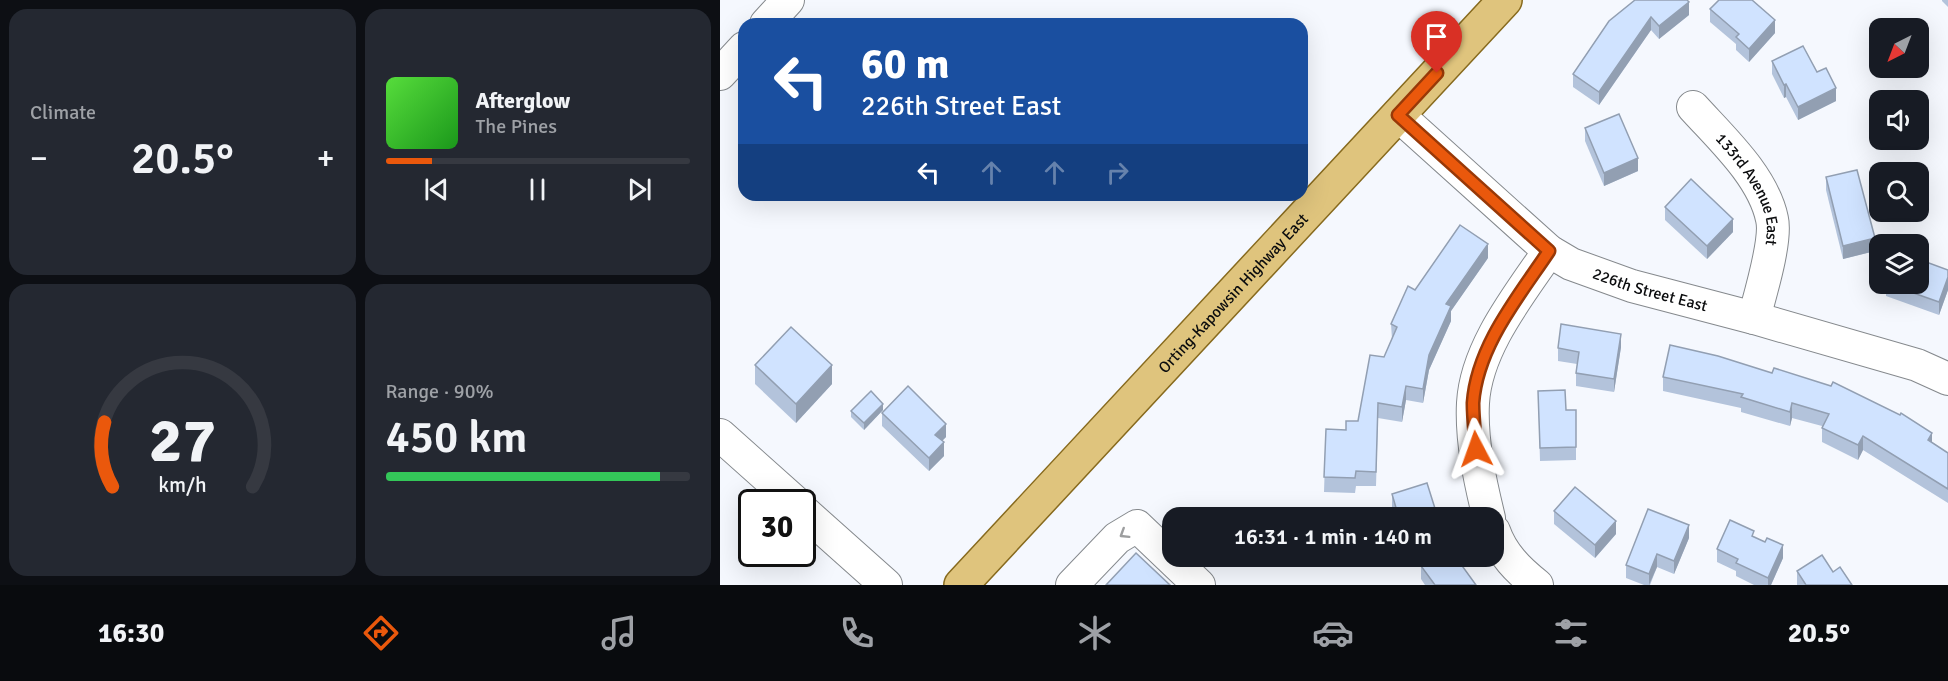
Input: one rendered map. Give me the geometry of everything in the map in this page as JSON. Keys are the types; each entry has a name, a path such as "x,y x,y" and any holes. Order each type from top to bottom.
{"main road":[{"name":"Orting-Kapowsin Highway East","path":"961,585 1505,0"}],"street":[{"path":"772,18 788,0"},
{"path":"720,74 738,54"},
{"name":"133rd Avenue East","path":"1693,107 1750,172 1764,197 1773,220 1773,238 1754,318"},
{"name":"226th Street East","path":"1398,115 1549,251 1571,264 1632,286 1917,365 1948,379"},
{"path":"1487,507 1476,449 1473,404 1476,383 1501,323 1549,251"},
{"path":"720,435 780,489"},
{"path":"816,522 886,585"},
{"path":"1072,585 1117,538 1137,526 1199,585"},
{"path":"1504,552 1510,561 1537,585"}],"building":[{"path":"1635,0 1687,0 1689,2 1659,26 1651,17 1599,92 1573,74 1609,21"},
{"path":"1719,0 1752,0 1775,20 1749,49 1736,37 1739,34 1710,9"},
{"path":"1803,46 1817,72 1826,68 1836,88 1798,107 1772,61"},
{"path":"1619,114 1638,158 1604,173 1585,128"},
{"path":"1857,170 1874,234 1869,234 1869,240 1843,246 1826,177"},
{"path":"1691,179 1733,219 1707,246 1665,207"},
{"path":"1460,225 1488,244 1446,304 1451,306 1429,355 1423,389 1406,386 1402,407 1378,403 1376,472 1356,471 1355,478 1324,477 1326,429 1346,430 1346,421 1358,421 1370,355 1384,357 1397,327 1391,324 1408,286 1415,290"},
{"path":"1929,263 1948,270 1948,277 1939,302 1916,294 1929,294"},
{"path":"1561,324 1621,334 1614,379 1576,373 1579,352 1558,348"},
{"path":"791,327 832,365 796,404 755,365"},
{"path":"1670,345 1718,356 1772,373 1774,368 1831,386 1833,382 1900,415 1901,413 1932,433 1928,440 1948,453 1948,489 1863,436 1858,445 1822,428 1829,414 1792,403 1790,412 1741,397 1743,394 1663,377"},
{"path":"908,386 946,424 935,435 944,442 929,458 882,413"},
{"path":"1565,390 1566,410 1576,410 1576,447 1540,448 1538,391"},
{"path":"871,391 883,404 864,423 851,411"},
{"path":"1427,483 1435,507 1396,507 1392,494"},
{"path":"1575,487 1616,521 1595,545 1554,511"},
{"path":"1648,509 1689,525 1674,561 1657,554 1649,574 1626,565"},
{"path":"1730,520 1754,531 1752,536 1765,542 1767,538 1783,545 1768,578 1736,563 1738,559 1717,549"},
{"path":"1136,553 1170,585 1106,585"},
{"path":"1822,555 1833,572 1840,567 1852,585 1806,585 1797,571"},
{"path":"1422,567 1463,567 1476,585 1435,585"}],"route":[{"path":"1437,73 1398,115 1549,251 1501,323 1486,355 1476,383 1473,404 1476,449"}]}
